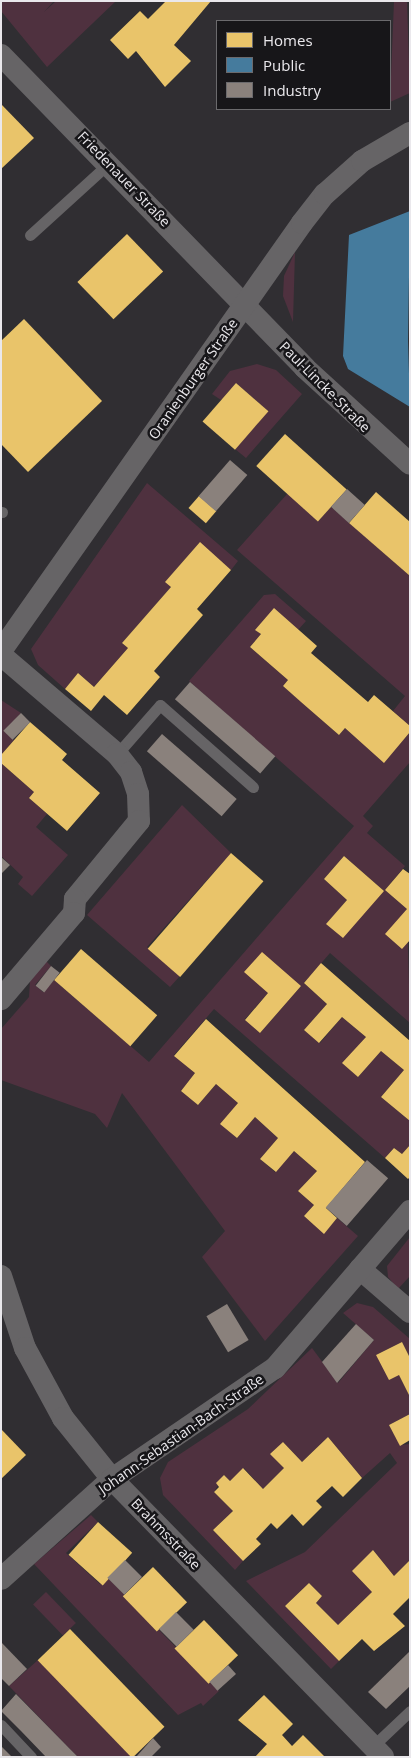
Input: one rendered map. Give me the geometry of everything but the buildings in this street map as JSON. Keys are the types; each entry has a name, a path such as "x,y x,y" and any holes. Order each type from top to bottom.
{"street":[{"name":"Friedenauer Straße","path":"1,55 109,163 244,306"},
{"name":"Oranienburger Straße","path":"1,653 244,306 325,194 362,161 410,134"},
{"name":"Paul-Lincke-Straße","path":"244,306 371,433 410,464"},
{"path":"1,653 116,754 131,772 138,794 139,821 75,899 74,913 1,999"},
{"name":"Johann-Sebastian-Bach-Straße","path":"1,1579 112,1479 275,1368 410,1211"},
{"path":"360,1269 410,1312"},
{"name":"Brahmsstraße","path":"1,1276 24,1348 46,1391 112,1479 378,1752"}],"lane":[{"path":"30,235 109,163"},
{"path":"116,754 160,704 252,787"},
{"path":"378,1752 410,1711"},
{"path":"1,1726 31,1757"}],"shaded area":[{"path":"1,1 54,1 44,12 56,1 116,1 47,67 1,11"},
{"path":"394,1 407,1 410,93 391,102"},
{"path":"295,252 293,322 283,296 284,276"},
{"path":"257,364 276,370 302,394 246,458 235,449 268,411 236,383 221,400 212,394 230,371"},
{"path":"147,483 238,561 231,570 199,543 166,581 171,587 122,643 128,648 94,687 78,673 65,689 38,665 31,649"},
{"path":"288,493 319,520 331,507 410,576 410,726 393,711 405,696 237,550"},
{"path":"275,594 306,621 298,630 256,630 261,634 250,647 288,680 283,686 339,735 345,728 384,762 410,732 410,762 363,816 373,826 367,833 405,866 385,890 407,909 410,1023 330,953 304,983 327,1004 304,1030 320,1043 342,1017 366,1037 343,1063 358,1077 381,1051 404,1070 381,1097 410,1121 410,1145 402,1154 394,1148 385,1158 214,1009 174,1055 195,1073 181,1091 198,1105 216,1084 238,1103 221,1124 237,1138 255,1117 278,1138 260,1159 275,1172 294,1151 317,1171 298,1191 314,1205 304,1216 324,1233 337,1218 358,1236 265,1341 202,1257 225,1231 122,1093 107,1128 95,1114 1,1080 1,1029 29,997 30,981 46,961 51,966 35,985 43,992 54,980 149,1062 354,826 189,681 264,595","holes":["344,856 384,891 327,923 347,900 324,879","301,986 260,1033 245,1019 268,993"]},
{"path":"1,700 21,713 5,731 14,740 1,755"},
{"path":"1,763 34,792 29,798 47,814 36,827 68,855 32,896 18,884 23,877 1,856"},
{"path":"182,805 231,853 147,947 180,976 170,987 87,915"},
{"path":"410,1237 410,1276 398,1289 388,1277 387,1266"},
{"path":"357,1303 373,1307 410,1339 410,1358 402,1342 376,1355 399,1375 410,1397 410,1414 389,1425 400,1445 410,1444 410,1560 394,1576 373,1550 372,1592 338,1625 316,1603 322,1596 309,1583 285,1606 339,1661 331,1669 246,1581 305,1552 397,1463 390,1453 362,1478 328,1437 302,1462 283,1442 271,1454 284,1468 263,1489 244,1468 230,1481 224,1475 214,1492 233,1511 213,1530 243,1561 235,1570 163,1495 160,1478 168,1462 248,1409 312,1348 338,1383 374,1340 343,1313"},
{"path":"91,1515 98,1522 66,1553 100,1584 107,1577 219,1691 203,1706 201,1703 178,1715 34,1564"},
{"path":"46,1592 76,1623 63,1635 33,1605"},
{"path":"38,1660 132,1757 78,1757 67,1746 9,1686"}]}
